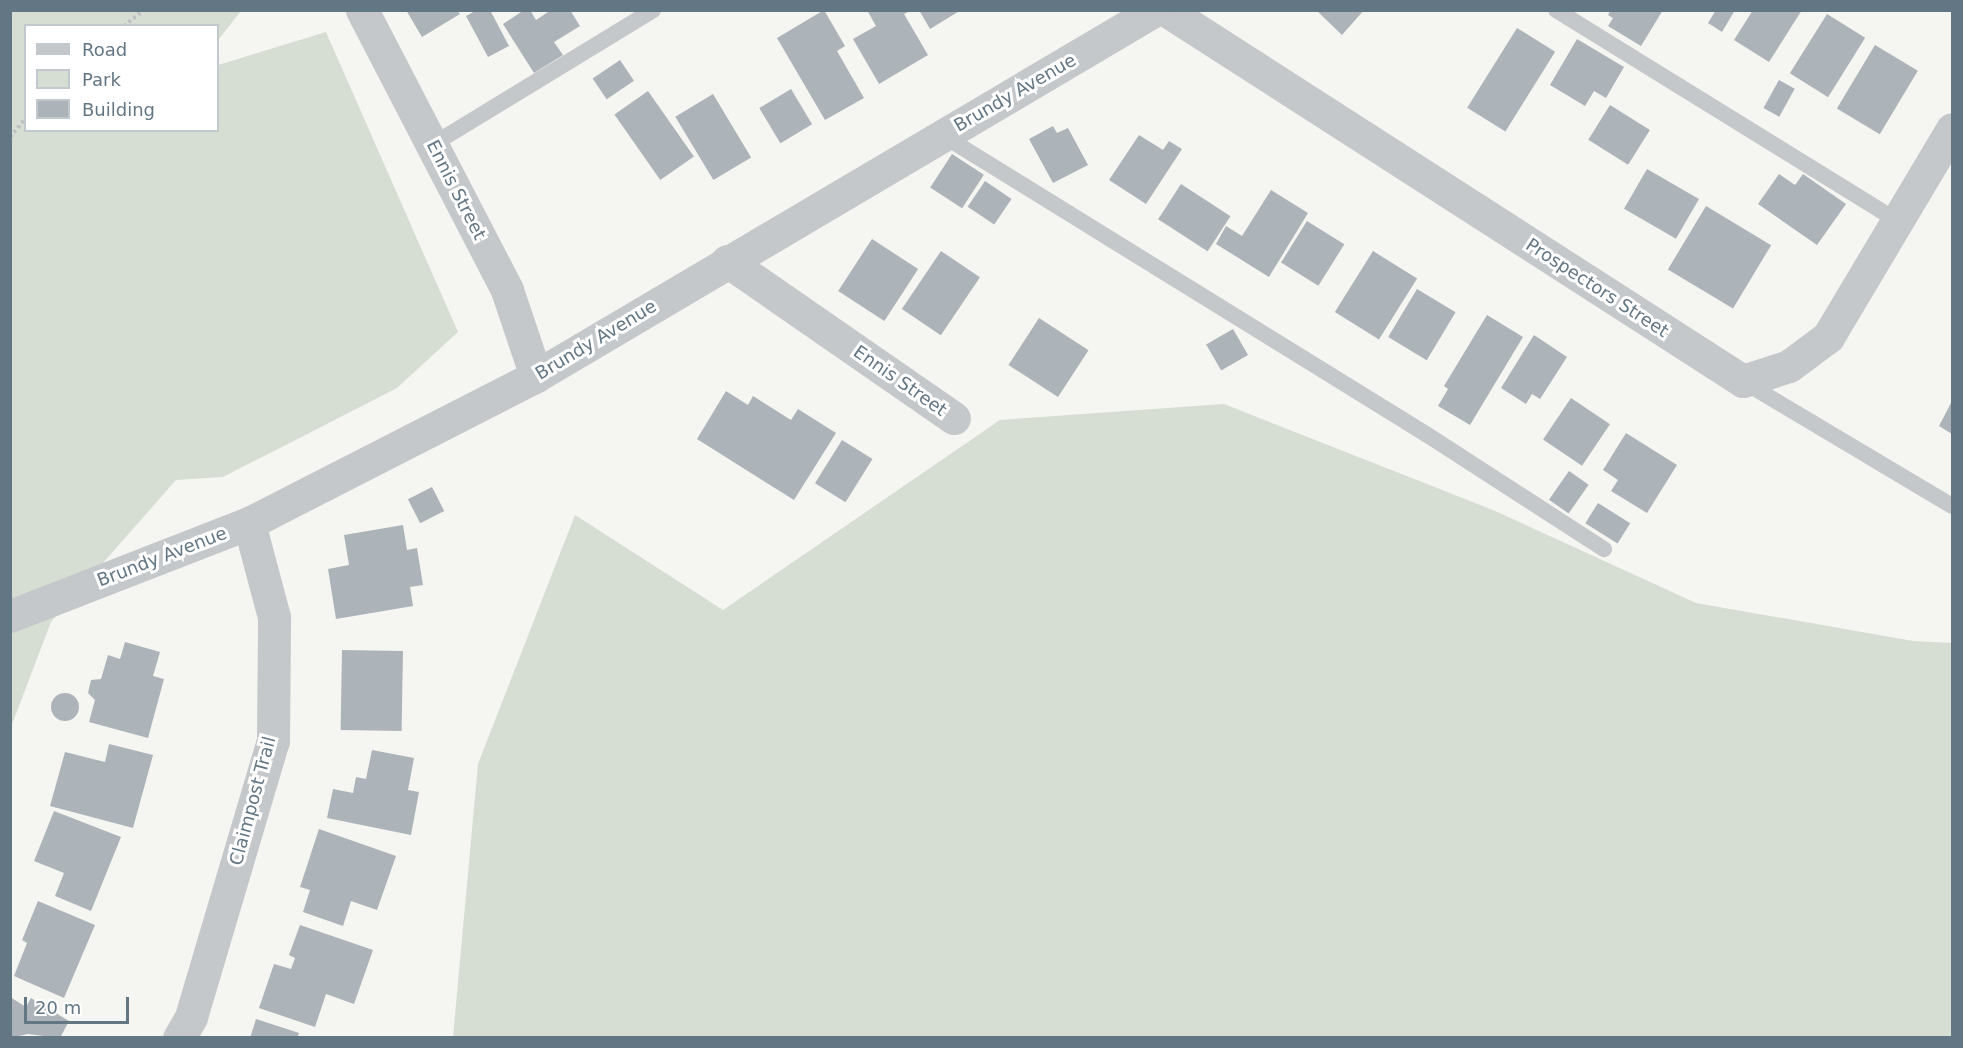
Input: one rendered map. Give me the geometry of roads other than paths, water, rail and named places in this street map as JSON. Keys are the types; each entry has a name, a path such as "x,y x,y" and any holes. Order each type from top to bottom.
{"street":[{"name":"Ennis Street","path":"362,10 507,290 536,376"},
{"name":"Brundy Avenue","path":"10,616 249,523 536,376 1155,10"},
{"name":"Prospectors Street","path":"1166,10 1743,381"},
{"path":"1743,381 1789,366 1828,337 1953,129"},
{"name":"Ennis Street","path":"727,261 954,418"},
{"name":"Claimpost Trail","path":"179,1038 191,1017 273,741 274,617 249,523"}],"lane":[{"path":"432,145 653,10"},
{"path":"1556,10 1897,221"},
{"path":"942,135 1426,434 1604,549"},
{"path":"1743,381 1953,506"}]}
